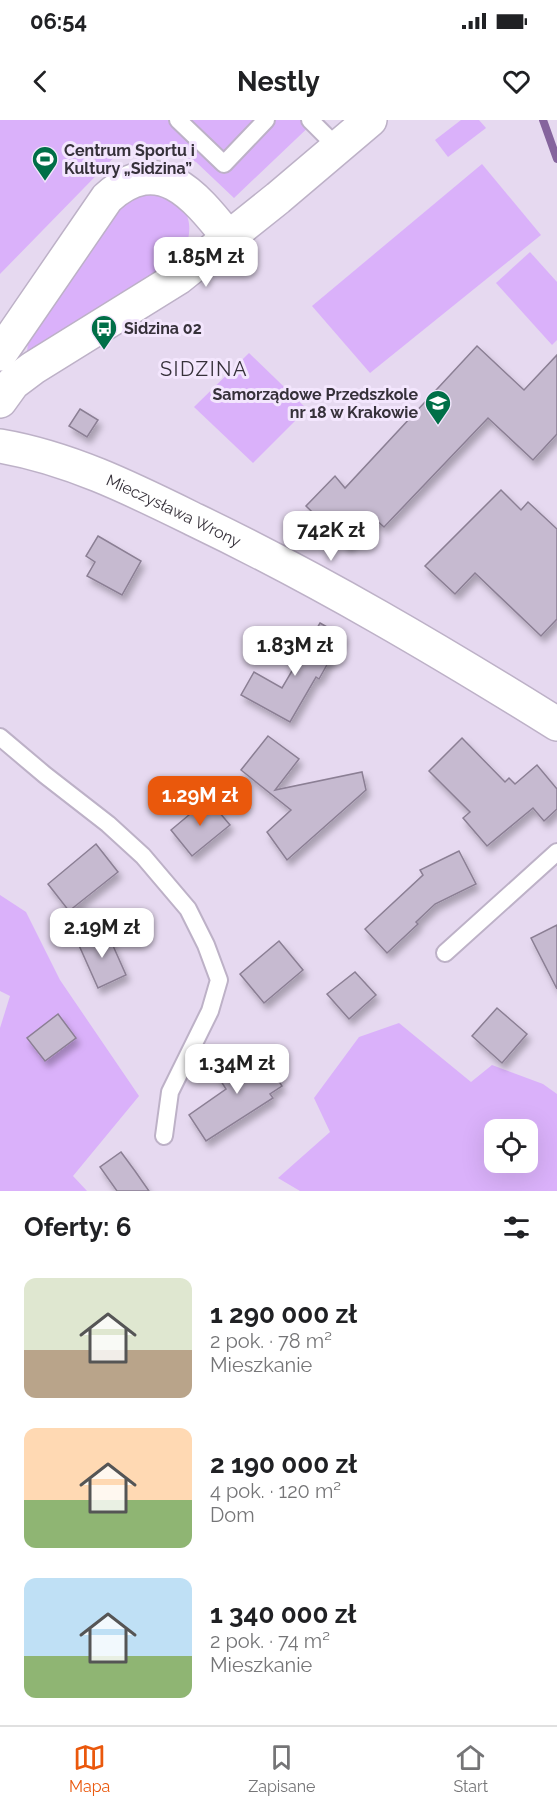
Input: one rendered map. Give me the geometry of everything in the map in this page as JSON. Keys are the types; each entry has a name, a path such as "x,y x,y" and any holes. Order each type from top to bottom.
{"street":[{"path":"0,401 13,383 33,368 178,278 339,149 370,120"},
{"path":"0,354 107,198 119,187 134,179 153,177 177,185 198,202 229,238"},
{"name":"Mieczysława Wrony","path":"0,446 28,451 95,473 249,546 386,622 557,724"}],"lane":[{"path":"178,120 224,164 266,120"},
{"path":"310,120 339,149"},
{"path":"0,737 108,824 143,856 188,909 206,945 219,980 210,1011 170,1092 164,1136"},
{"path":"445,953 557,852"}],"shaded area":[{"name":"Centrum Sportu i Kultury „Sidzina”","path":"0,120 316,120 234,198 196,162 160,144 125,146 0,274"},
{"path":"461,120 479,120 486,128 448,157 435,140"},
{"path":"482,164 541,235 370,373 312,306"},
{"path":"163,194 183,209 189,221 189,235 178,261 30,353 27,351 28,344 123,203 135,195"},
{"path":"530,252 557,282 557,340 552,345 496,283"},
{"path":"249,353 307,409 253,463 194,407"},
{"path":"0,895 26,912 60,980 139,1096 73,1176 87,1191 0,1191 0,1028 10,996 0,991"},
{"path":"399,1023 471,1082 492,1065 543,1084 557,1094 557,1191 300,1191 278,1178 330,1132 314,1098 359,1037"}],"building":[{"path":"477,346 524,390 557,355 557,434 533,460 488,418 384,527 375,519 348,547 306,506 335,476 345,488"},
{"path":"80,409 98,420 87,437 69,426"},
{"path":"501,490 521,510 528,502 557,529 557,619 541,636 475,573 455,594 425,566"},
{"path":"98,536 141,561 122,595 87,576 95,562 86,556"},
{"path":"320,623 343,636 319,679 316,677 290,722 241,695 254,672 282,688"},
{"path":"268,736 299,759 275,790 362,772 366,790 287,860 267,832 291,810 241,770"},
{"path":"462,738 505,782 509,778 515,784 537,765 557,789 557,809 544,821 533,808 487,846 463,818 470,812 429,771"},
{"path":"208,799 230,825 192,856 171,830"},
{"path":"96,844 118,872 69,911 48,884"},
{"path":"459,851 476,884 435,904 416,922 418,924 387,953 365,929 423,875 420,870"},
{"path":"557,925 557,989 531,938"},
{"path":"106,930 126,975 98,988 78,943"},
{"path":"279,941 303,970 264,1003 240,974"},
{"path":"355,972 376,995 349,1019 327,994"},
{"path":"497,1008 527,1034 502,1063 472,1036"},
{"path":"58,1014 76,1038 45,1061 27,1038"},
{"path":"257,1048 282,1086 270,1094 273,1098 206,1141 189,1115 226,1089 217,1075"},
{"path":"121,1152 149,1191 117,1191 100,1167"}],"waterway":[{"path":"543,120 557,159"}],"place":[{"name":"Centrum Sportu i Kultury „Sidzina”","path":"45,182"},
{"name":"Sidzina 02","path":"104,351"},
{"name":"Samorządowe Przedszkole nr 18 w Krakowie","path":"438,426"}],"district":[{"name":"SIDZINA","path":"204,369"}]}
